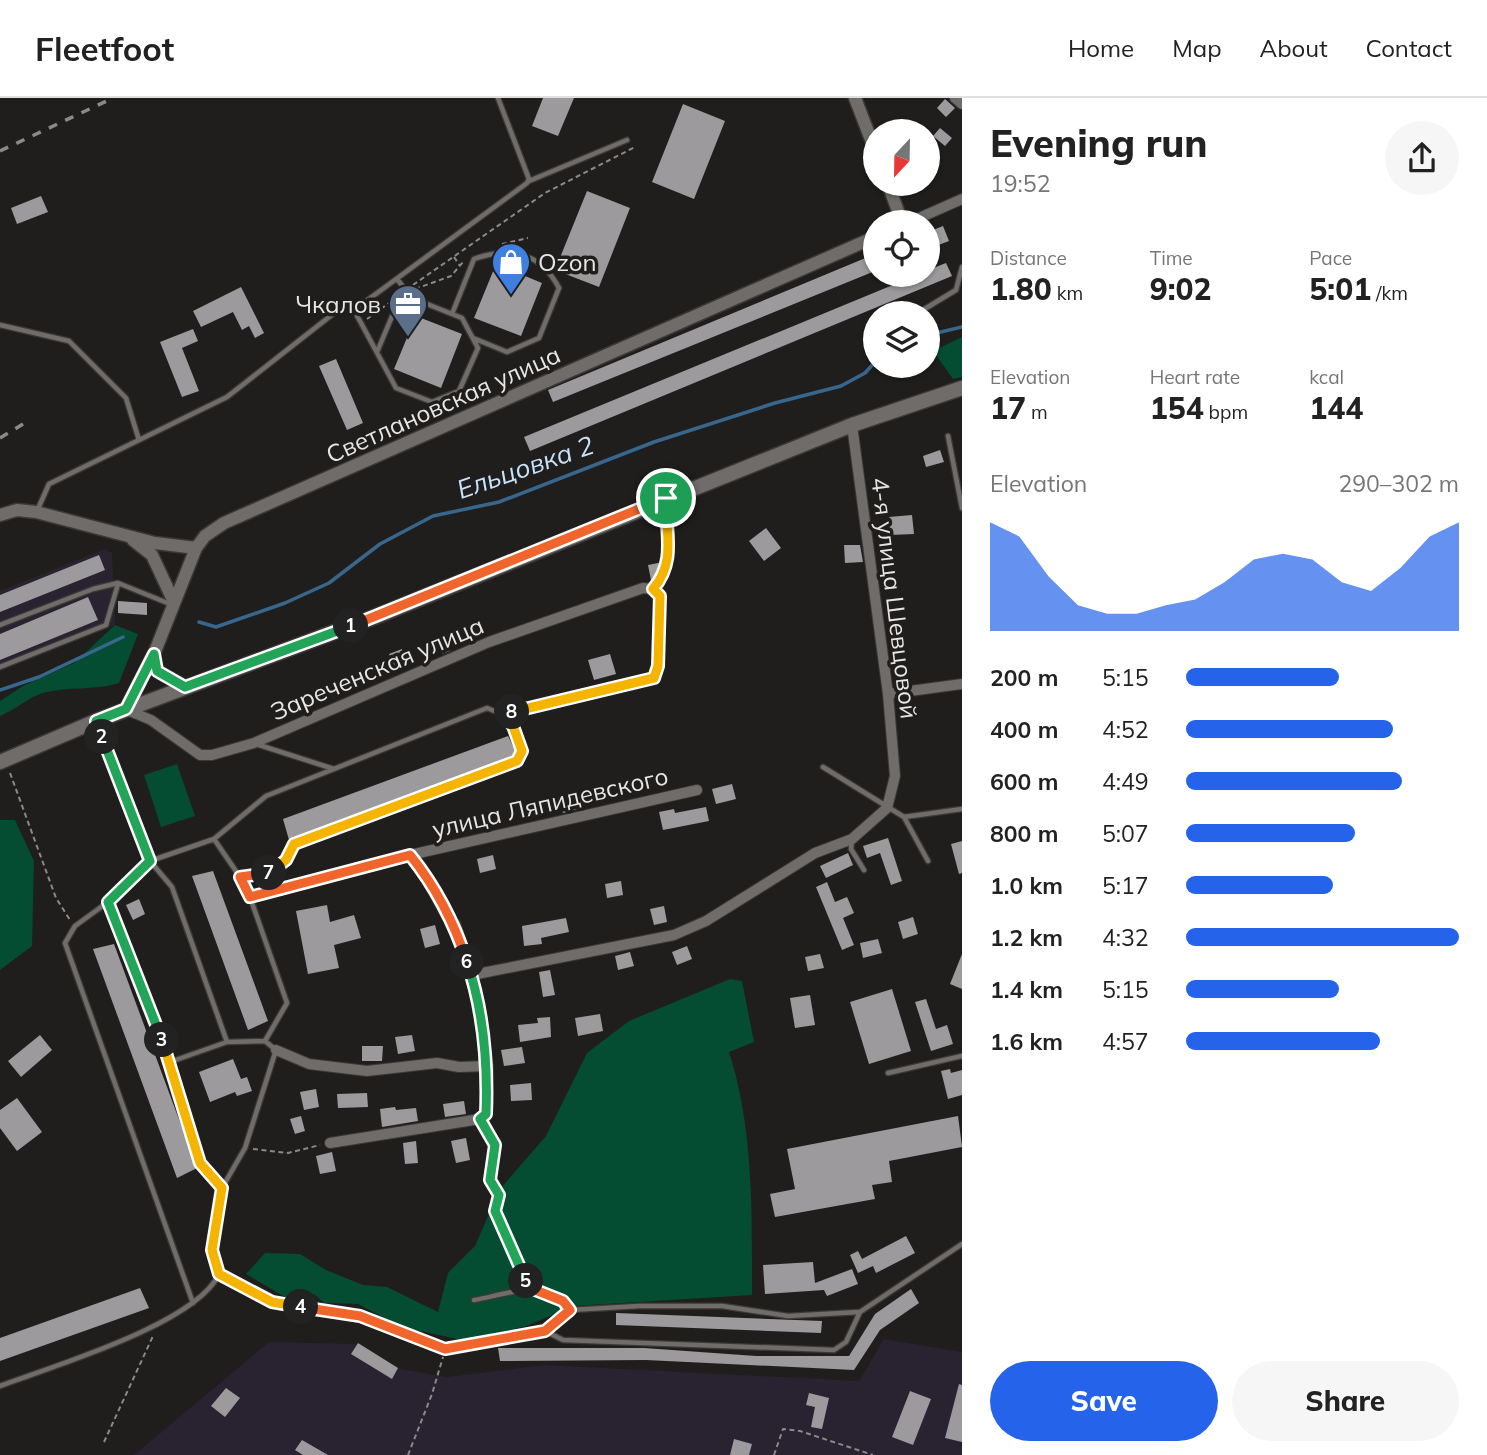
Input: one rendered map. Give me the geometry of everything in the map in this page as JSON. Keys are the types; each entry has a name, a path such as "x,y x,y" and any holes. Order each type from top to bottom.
{"main road":[{"path":"2,760 126,709 377,616 852,425 962,388"}],"street":[{"path":"855,98 863,119"},
{"path":"956,98 962,104"},
{"path":"937,210 962,199"},
{"name":"Светлановская улица","path":"126,709 154,654 195,548 205,536 224,523 863,242"},
{"name":"4-я улица Шевцовой","path":"852,425 888,694 895,776 887,808"},
{"path":"0,515 17,510 36,512 130,537 195,548"},
{"path":"130,537 152,555 172,602"},
{"name":"Зареченская улица","path":"126,709 151,720 200,755 254,743 489,642 643,588 653,589"},
{"path":"503,714 654,678 658,666 660,596 653,589"},
{"path":"154,654 157,671 185,687"},
{"path":"888,694 962,684"},
{"name":"улица Ляпидевского","path":"250,897 410,855 697,790"},
{"path":"472,975 674,935 706,921 815,853 852,839 887,808"},
{"path":"330,1143 480,1119 486,1114 488,1066 472,975 455,924 447,917 421,868 410,855"},
{"path":"276,1050 309,1064 368,1072 437,1063 459,1067 488,1066"}],"lane":[{"path":"498,98 529,181"},
{"path":"36,512 49,484 227,397 338,310 354,310 529,181 626,140"},
{"path":"452,314 474,259 508,251 543,265 559,288 537,339 507,352 473,338"},
{"path":"938,301 956,290 962,267"},
{"path":"354,310 396,388 432,402 461,390 478,349 464,320 422,302 397,279"},
{"path":"377,353 393,314 422,302"},
{"path":"0,325 69,341 126,398 139,440"},
{"path":"947,436 962,508"},
{"path":"0,625 93,589 118,583 172,602"},
{"path":"0,667 106,625 118,583"},
{"path":"193,1303 65,943 75,926 108,902 150,861 214,839 266,796 487,708 503,714 513,726 522,751 517,761 294,844 286,860 267,874 240,877"},
{"path":"96,721 150,861 172,887 227,1042"},
{"path":"254,743 335,769"},
{"path":"823,767 904,817 929,861"},
{"path":"904,817 962,809"},
{"path":"214,839 250,897 288,1003 265,1041"},
{"path":"852,839 851,849 864,870"},
{"path":"108,902 170,1062 200,1163 222,1188"},
{"path":"0,1387 158,1325 213,1287 219,1274 212,1250 222,1188 245,1148 276,1050 265,1041 227,1042 170,1062"},
{"path":"888,1073 962,1056"},
{"path":"445,1349 545,1331 570,1310 722,1306 788,1316 860,1312 962,1244"},
{"path":"474,1300 528,1287 563,1301 570,1310"},
{"path":"545,1331 563,1340 834,1350 846,1342 860,1312"}],"path":[{"path":"361,323 545,193 635,147"},
{"path":"453,256 467,276"},
{"path":"653,589 664,576 668,559 666,498"},
{"path":"2,760 56,898 75,926"},
{"path":"480,1119 495,1145 490,1180 499,1195 495,1211 528,1287"},
{"path":"245,1148 288,1153 330,1143"},
{"path":"219,1274 272,1302 360,1316 445,1349 432,1394 408,1455"},
{"path":"104,1442 158,1325"},
{"path":"774,1455 783,1429 800,1431 873,1455"}],"shaded area":[{"path":"105,549 112,553 115,625 0,671 0,591"},
{"path":"884,1339 962,1352 962,1455 134,1455 269,1342 357,1344 401,1369 447,1377 544,1365 859,1381"}],"green space":[{"path":"962,337 962,377 953,379 940,361 940,348"},
{"path":"115,625 138,634 119,683 43,693 0,716 0,701 23,686 74,663"},
{"path":"177,764 195,816 161,827 144,775"},
{"path":"0,820 15,820 34,861 32,946 0,970"},
{"path":"730,979 742,981 754,1042 729,1052 743,1111 750,1172 752,1295 574,1306 526,1326 467,1341 401,1327 358,1304 324,1303 314,1294 295,1303 246,1274 265,1253 300,1254 326,1270 363,1285 387,1287 438,1312 448,1273 475,1246 500,1189 546,1136 587,1053 629,1021"}],"building":[{"path":"543,98 574,98 558,136 532,126"},
{"path":"945,99 955,108 946,117 937,108"},
{"path":"683,104 725,121 694,199 652,182"},
{"path":"940,128 952,138 945,146 940,142"},
{"path":"587,191 630,208 599,287 555,270"},
{"path":"41,196 48,212 17,224 11,208"},
{"path":"943,226 949,241 940,244 940,227"},
{"path":"863,259 863,276 553,402 548,390"},
{"path":"946,263 952,276 940,281 940,265"},
{"path":"496,264 542,283 521,336 474,318"},
{"path":"241,287 264,333 255,338 249,326 242,330 233,312 201,327 193,311"},
{"path":"888,287 925,287 892,301 863,301 863,313 530,451 524,437"},
{"path":"416,316 462,334 441,388 394,369"},
{"path":"193,329 198,341 182,348 199,391 182,397 160,342"},
{"path":"336,359 363,423 347,430 319,366"},
{"path":"940,450 944,462 926,467 923,456"},
{"path":"912,515 914,534 890,535 889,517"},
{"path":"766,528 781,548 764,561 749,541"},
{"path":"844,545 860,545 863,562 845,563"},
{"path":"99,555 105,570 0,612 0,595"},
{"path":"663,562 666,576 651,580 648,565"},
{"path":"88,597 98,620 0,660 0,634"},
{"path":"118,601 147,603 147,615 118,613"},
{"path":"446,640 450,651 442,654 438,643"},
{"path":"402,649 408,665 395,670 389,654"},
{"path":"610,654 616,674 594,680 588,660"},
{"path":"508,736 516,752 514,757 289,840 283,819"},
{"path":"732,784 736,799 716,804 712,789"},
{"path":"574,799 577,809 563,813 560,803"},
{"path":"706,807 709,821 663,830 659,812 674,809 675,813"},
{"path":"888,838 902,881 891,885 880,853 867,858 863,846"},
{"path":"962,841 962,873 959,874 951,844"},
{"path":"848,853 853,865 826,878 820,866"},
{"path":"493,855 496,869 480,873 477,859"},
{"path":"213,871 268,1021 248,1030 192,876"},
{"path":"621,881 623,895 607,898 605,884"},
{"path":"827,882 835,902 847,897 854,913 843,918 854,945 842,950 816,887"},
{"path":"139,899 145,914 133,920 126,905"},
{"path":"327,905 330,922 354,915 361,938 334,945 339,968 308,974 296,911"},
{"path":"664,906 667,922 654,925 650,909"},
{"path":"913,917 918,934 903,939 898,922"},
{"path":"566,918 569,932 541,938 542,944 524,946 522,926"},
{"path":"435,925 440,944 425,948 420,929"},
{"path":"878,939 882,953 863,958 860,943"},
{"path":"114,944 197,1168 177,1178 93,949"},
{"path":"687,946 692,959 677,965 672,952"},
{"path":"630,952 634,966 618,970 615,956"},
{"path":"820,954 824,968 808,971 805,957"},
{"path":"962,954 962,989 950,984"},
{"path":"550,970 555,995 543,997 539,972"},
{"path":"892,989 911,1051 869,1064 850,1002"},
{"path":"810,995 815,1025 795,1028 790,998"},
{"path":"926,999 936,1029 947,1025 953,1044 931,1051 915,1002"},
{"path":"600,1014 603,1031 578,1036 575,1018"},
{"path":"550,1017 551,1037 520,1042 518,1025 538,1023 537,1018"},
{"path":"40,1035 52,1050 21,1077 8,1061"},
{"path":"412,1035 415,1051 398,1054 395,1037"},
{"path":"362,1046 383,1046 382,1061 362,1061"},
{"path":"522,1047 525,1063 504,1066 501,1050"},
{"path":"233,1059 241,1079 247,1077 252,1091 237,1096 235,1092 210,1102 199,1072"},
{"path":"950,1069 951,1073 962,1070 962,1095 948,1099 941,1071"},
{"path":"531,1083 532,1100 511,1101 510,1085"},
{"path":"316,1089 319,1107 304,1110 300,1092"},
{"path":"367,1093 368,1107 338,1108 337,1094"},
{"path":"17,1098 42,1132 17,1151 0,1128 0,1110"},
{"path":"464,1101 466,1114 445,1117 443,1104"},
{"path":"395,1107 396,1110 416,1108 418,1121 382,1127 380,1109"},
{"path":"301,1116 305,1131 295,1134 290,1119"},
{"path":"958,1116 962,1147 889,1161 892,1182 872,1185 875,1199 775,1217 770,1194 795,1189 787,1149"},
{"path":"466,1138 470,1160 456,1163 451,1141"},
{"path":"416,1141 418,1163 405,1164 403,1143"},
{"path":"332,1152 336,1171 320,1174 316,1156"},
{"path":"906,1236 915,1253 876,1273 873,1266 858,1273 850,1255 858,1251 862,1259"},
{"path":"813,1262 815,1283 852,1269 858,1284 827,1296 824,1290 765,1294 763,1265"},
{"path":"140,1288 149,1308 0,1361 0,1338"},
{"path":"911,1289 919,1303 880,1330 854,1370 646,1360 500,1361 498,1348 644,1348 756,1356 849,1356 875,1314"},
{"path":"616,1313 822,1321 821,1333 616,1325"},
{"path":"358,1343 398,1368 392,1379 351,1354"},
{"path":"959,1384 962,1385 962,1442 945,1438"},
{"path":"226,1388 240,1398 225,1417 211,1406"},
{"path":"910,1391 931,1399 913,1445 892,1437"},
{"path":"809,1393 829,1398 822,1429 811,1427 815,1407 806,1405"},
{"path":"734,1439 752,1444 749,1455 730,1455"},
{"path":"302,1440 328,1455 303,1455 295,1450"}],"waterway":[{"name":"Ельцовка 2","path":"940,332 962,327"},
{"name":"Ельцовка 2","path":"199,622 216,627 285,603 329,583 380,544 433,516 499,502 654,442 775,403 841,386 863,374"},
{"path":"0,690 39,677 123,637"}],"railway":[{"path":"0,151 113,98"},
{"path":"0,438 23,424"}],"place":[{"name":"Ozon","path":"511,296"},
{"name":"Чкалов","path":"408,338"}],"route":[{"path":"666,498 668,559 664,576 653,589 660,596 658,666 654,678 503,714 513,726 522,751 517,761 294,844 286,860 267,874 240,877 250,897 410,855 421,868 447,917 455,924 472,975 488,1066 486,1114 480,1119 495,1145 490,1180 499,1195 495,1211 528,1287 563,1301 570,1310 545,1331 445,1349 360,1316 272,1302 219,1274 212,1250 222,1188 200,1163 170,1062 108,902 150,861 96,721 126,709 154,654 157,671 165,678 185,687 377,616 666,498"}]}
